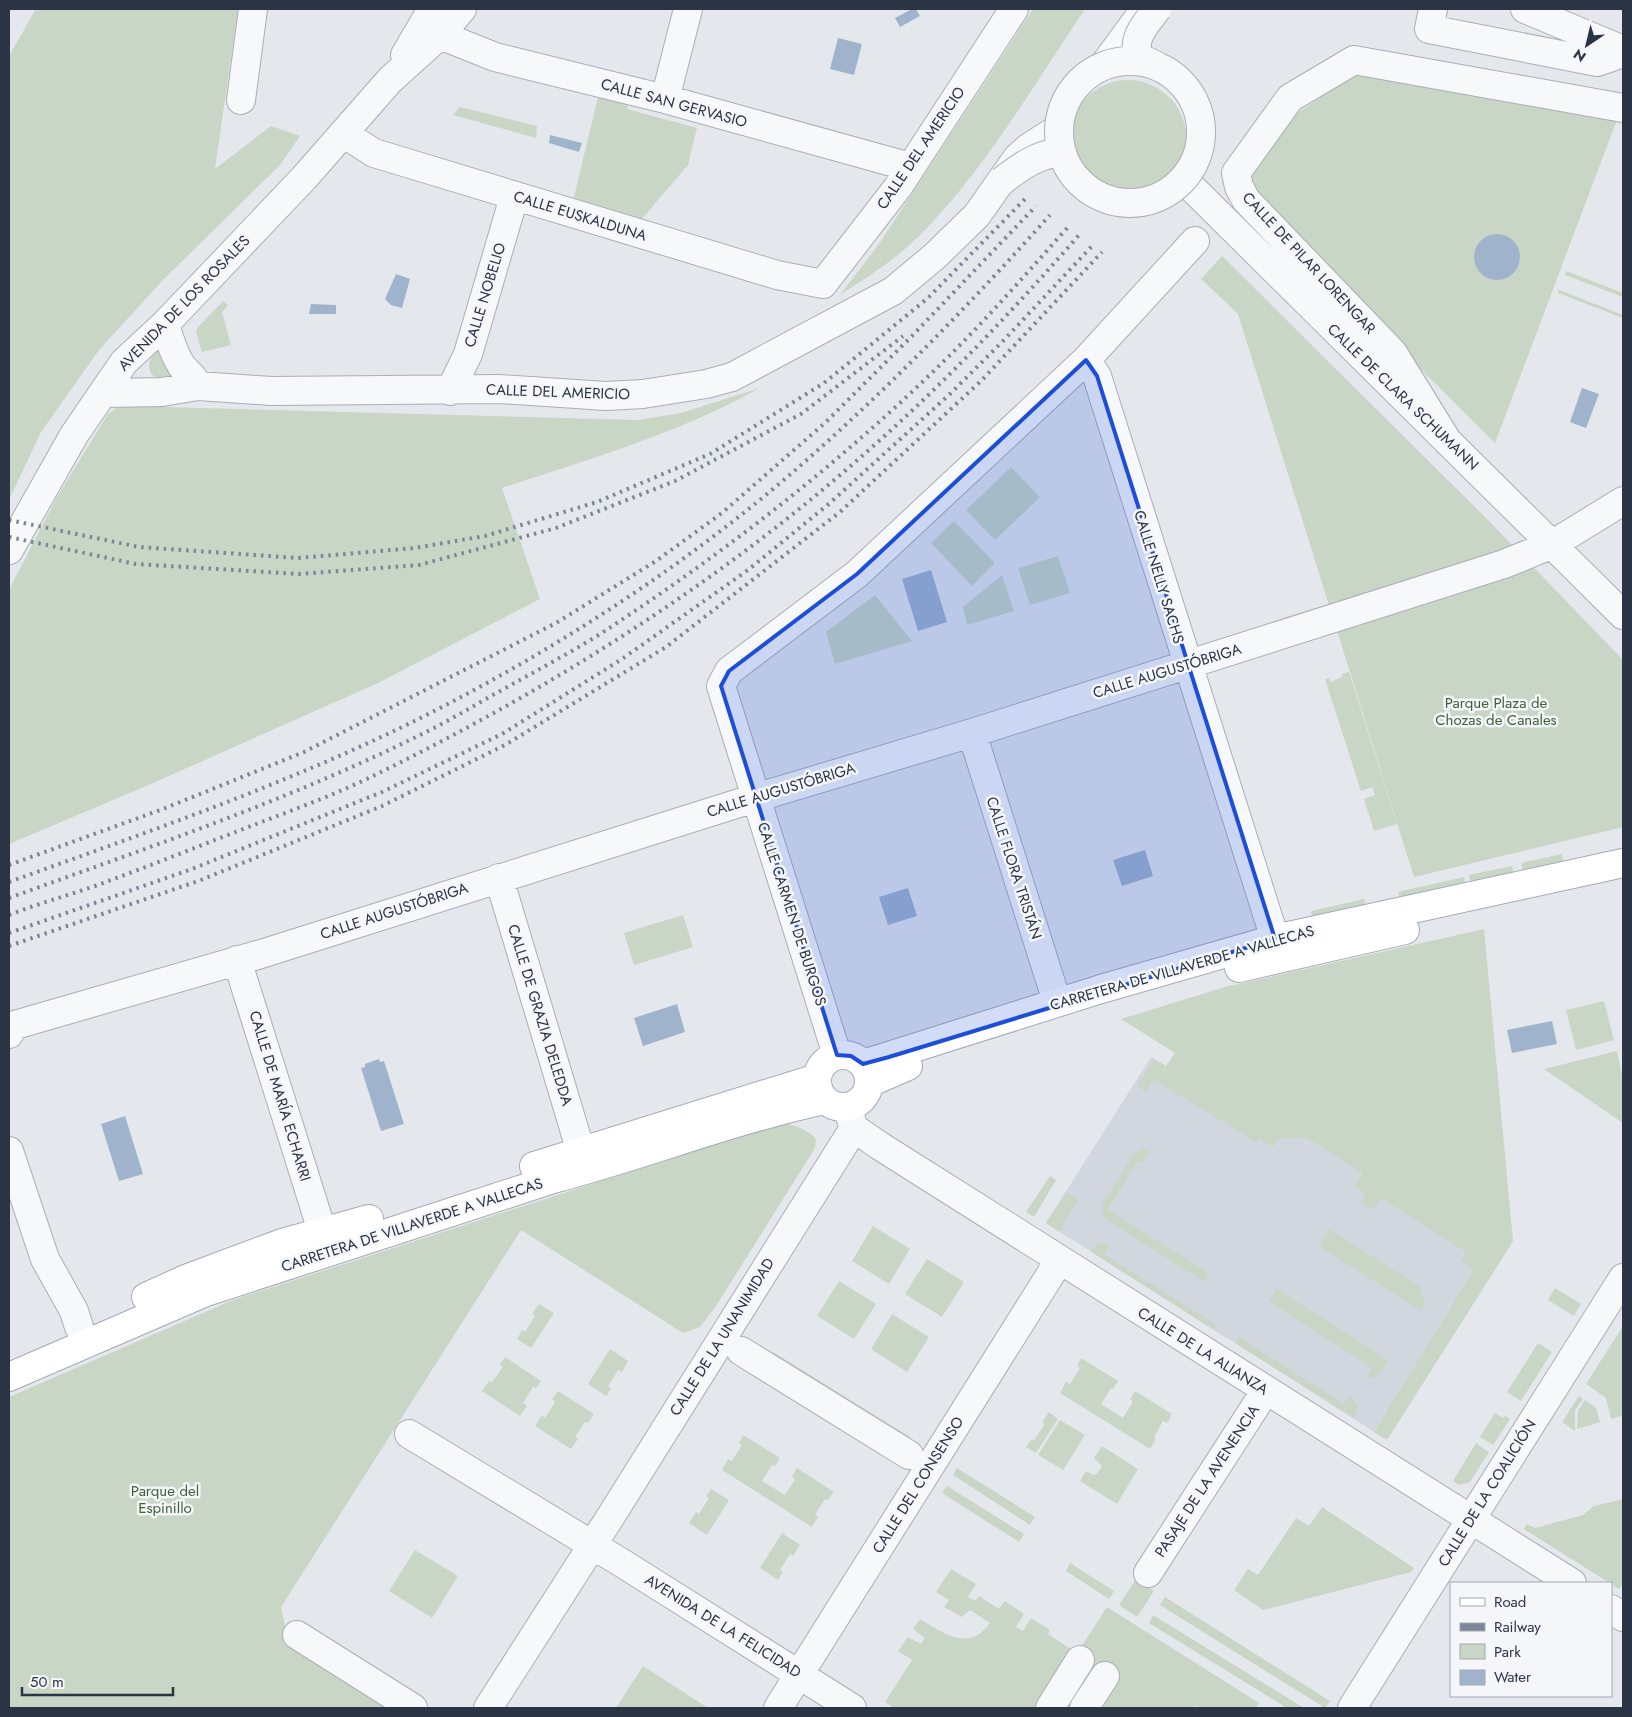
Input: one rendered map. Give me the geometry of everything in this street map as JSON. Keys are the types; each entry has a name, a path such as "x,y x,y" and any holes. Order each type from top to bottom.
{"main road":[{"name":"CARRETERA DE VILLAVERDE A VALLECAS","path":"866,1074 1057,1002 1275,939 1623,863"},
{"name":"CARRETERA DE VILLAVERDE A VALLECAS","path":"866,1074 908,1067 1159,990 1257,963 1623,881"},
{"path":"837,1055 851,1056 866,1074 862,1099 835,1103 824,1063 837,1055"},
{"name":"CARRETERA DE VILLAVERDE A VALLECAS","path":"9,1360 188,1278 282,1243 581,1152 835,1103"},
{"name":"CARRETERA DE VILLAVERDE A VALLECAS","path":"9,1377 206,1292 553,1179 601,1167 774,1111 835,1103"}],"street":[{"path":"241,100 253,9"},
{"name":"AVENIDA DE LOS ROSALES","path":"390,80 432,9"},
{"name":"AVENIDA DE LOS ROSALES","path":"9,550 64,451 124,362 161,328 304,178 390,80 440,34 462,9"},
{"path":"665,99 688,9"},
{"name":"CALLE DEL AMERICIO","path":"823,284 910,168 1014,9"},
{"path":"1104,65 1145,9"},
{"path":"1157,9 1141,30 1136,48 1138,57 1161,68 1183,86 1192,98 1200,118 1200,140 1195,161 1183,179 1171,190 1157,197 1126,202 1110,200 1096,194 1072,172 1060,140 1064,106 1070,92 1091,72 1104,65 1133,60 1161,68"},
{"path":"1434,9 1428,29 1597,62 1623,52"},
{"path":"1525,9 1623,52"},
{"name":"CALLE SAN GERVASIO","path":"440,34 495,57 665,99 910,168"},
{"name":"CALLE DE PILAR LORENGAR","path":"1448,442 1394,353 1246,200 1239,187 1236,173 1290,98 1354,60 1623,108"},
{"name":"CALLE EUSKALDUNA","path":"343,133 374,153 514,197 777,275 823,284"},
{"name":"CALLE DEL AMERICIO","path":"104,393 162,392 198,386 271,391 450,391 499,389 606,396 643,394 706,384 732,377 893,291 934,256 977,215 1015,160 1028,148 1060,140"},
{"name":"CALLE DE CLARA SCHUMANN","path":"1183,179 1448,442 1553,544 1621,606"},
{"name":"CALLE NOBELIO","path":"450,391 468,354 514,197"},
{"path":"1086,360 1195,241"},
{"path":"162,392 144,372 138,359 161,328 182,366 196,380 198,386"},
{"name":"CALLE NELLY SACHS","path":"1086,360 1097,376 1186,664 1275,939"},
{"name":"CALLE CARMEN DE BURGOS","path":"837,1055 721,686 729,672 857,574 1086,360"},
{"name":"CALLE AUGUSTÓBRIGA","path":"9,1034 15,1025 237,960 755,798 972,733 1504,564 1553,544 1623,501"},
{"name":"CALLE FLORA TRISTÁN","path":"972,733 1057,1002"},
{"name":"CALLE DE GRAZIA DELEDDA","path":"499,878 581,1152"},
{"name":"CALLE DE MARÍA ECHARRI","path":"237,960 322,1231"},
{"name":"CALLE DE LA ALIANZA","path":"835,1103 1059,1261 1570,1582"},
{"name":"CALLE DE LA UNANIMIDAD","path":"488,1708 592,1546 835,1103"},
{"path":"9,1151 44,1259 74,1311 79,1327"},
{"name":"CALLE DEL CONSENSO","path":"778,1708 1059,1261"},
{"name":"CALLE DE LA COALICIÓN","path":"1352,1708 1623,1278"},
{"path":"741,1351 909,1455"},
{"name":"PASAJE DE LA AVENENCIA","path":"1148,1572 1266,1390"},
{"path":"408,1434 592,1546"},
{"name":"AVENIDA DE LA FELICIDAD","path":"592,1546 852,1708"},
{"path":"1612,1609 1623,1617"},
{"path":"297,1635 413,1708"},
{"path":"1050,1708 1080,1660"},
{"path":"1084,1708 1104,1676"}],"highlighted area":[{"path":"1086,360 1097,376 1275,939 863,1064 851,1056 837,1055 721,686 729,671 857,574"}],"shaded area":[{"path":"1151,1057 1263,1126 1339,1134 1513,1241 1387,1440 1046,1223"}],"green space":[{"path":"36,9 238,9 215,169 271,126 300,136 280,165 163,280 99,350 41,432 9,500 9,56"},
{"path":"1033,9 1085,9 1011,122 950,203 897,256 840,295 879,244"},
{"path":"1360,72 1618,117 1495,443 1255,204 1249,176 1291,117"},
{"path":"1128,80 1150,85 1169,97 1181,116 1186,138 1181,160 1169,179 1150,191 1128,196 1106,191 1087,179 1075,160 1070,138 1075,116 1087,97 1106,85"},
{"path":"599,93 629,101 627,109 697,128 688,165 640,221 573,201"},
{"path":"460,107 537,126 536,138 453,115"},
{"name":"Parque Plaza de Chozas de Canales","path":"1222,256 1488,520 1623,660 1623,827 1414,877 1238,314 1201,279"},
{"path":"1566,271 1623,293 1623,297 1565,275"},
{"path":"1559,290 1623,315 1623,318 1558,293"},
{"path":"223,301 228,305 222,312 231,345 202,352 196,332 198,327"},
{"path":"163,341 189,385 167,381 152,375 149,369 150,362"},
{"path":"760,388 698,419 666,432 502,488 540,599 378,683 144,787 9,844 9,590 57,497 108,414 116,408 126,406 638,420 681,413"},
{"path":"1011,467 1040,497 995,540 966,510"},
{"path":"954,521 995,563 972,586 931,543"},
{"path":"1058,556 1070,593 1030,605 1018,568"},
{"path":"1002,575 1014,611 967,625 963,607"},
{"path":"875,595 912,641 835,664 826,632"},
{"path":"1349,672 1397,824 1374,831 1364,799 1375,795 1372,787 1361,791 1325,679 1329,678 1331,682 1342,677 1342,674"},
{"path":"1562,854 1564,862 1523,871 1521,863"},
{"path":"1512,866 1515,880 1471,883 1469,875"},
{"path":"1464,877 1465,884 1400,899 1398,892"},
{"path":"1364,899 1366,907 1312,919 1311,911"},
{"path":"683,915 693,947 634,965 624,933"},
{"path":"1484,929 1513,1241 1387,1440 1374,1432 1474,1270 1461,1261 1466,1252 1381,1198 1373,1210 1361,1203 1366,1194 1354,1187 1363,1173 1307,1138 1280,1137 1273,1147 1258,1138 1256,1142 1154,1080 1146,1092 1137,1086 1154,1059 1166,1066 1175,1053 1121,1019 1225,987"},
{"path":"1604,1001 1614,1040 1576,1050 1566,1010"},
{"path":"1617,1051 1623,1081 1623,1123 1544,1069"},
{"name":"Parque del Espinillo","path":"780,1123 795,1126 808,1132 816,1139 815,1148 716,1306 700,1327 683,1333 521,1230 281,1607 290,1648 386,1708 9,1708 9,1397 233,1300"},
{"path":"1141,1148 1150,1151 1142,1163 1138,1161 1108,1209 1209,1274 1204,1282 1104,1218 1102,1207 1104,1201 1133,1155"},
{"path":"1050,1176 1056,1180 1034,1217 1026,1212"},
{"path":"1066,1192 1078,1200 1059,1232 1046,1223"},
{"path":"873,1226 910,1249 889,1284 852,1261"},
{"path":"1329,1229 1419,1286 1425,1303 1421,1311 1319,1246"},
{"path":"1099,1242 1111,1245 1105,1255 1217,1325 1214,1330 1090,1251"},
{"path":"927,1259 964,1282 942,1317 905,1294"},
{"path":"839,1281 876,1304 854,1339 817,1316"},
{"path":"1555,1288 1581,1304 1574,1316 1548,1300"},
{"path":"1277,1289 1388,1360 1378,1376 1366,1379 1372,1368 1269,1301"},
{"path":"539,1304 554,1313 531,1348 517,1339 522,1330 525,1332 535,1316 532,1314"},
{"path":"892,1314 929,1337 907,1372 871,1349"},
{"path":"1623,1326 1623,1415 1611,1419 1606,1398 1586,1384"},
{"path":"1239,1337 1344,1404 1350,1395 1358,1407 1354,1418 1235,1343"},
{"path":"1538,1343 1552,1352 1521,1401 1507,1392"},
{"path":"610,1349 628,1361 622,1372 618,1370 608,1386 611,1389 606,1396 588,1384"},
{"path":"773,1352 910,1437 905,1445 768,1360"},
{"path":"505,1357 541,1381 536,1388 533,1387 523,1403 527,1406 520,1416 482,1391 489,1381 492,1382 503,1367 500,1364"},
{"path":"1081,1358 1118,1381 1101,1404 1123,1418 1133,1402 1130,1399 1135,1391 1172,1414 1167,1423 1163,1421 1150,1449 1060,1393 1066,1382 1070,1384 1080,1368 1077,1366"},
{"path":"558,1391 594,1414 588,1423 585,1422 575,1437 578,1439 571,1449 535,1426 542,1415 545,1418 555,1402 552,1399"},
{"path":"1579,1396 1583,1399 1575,1410 1575,1431 1562,1422"},
{"path":"1585,1400 1596,1408 1600,1422 1577,1429 1578,1411"},
{"path":"1049,1412 1058,1419 1036,1453 1026,1447 1032,1439 1034,1440 1045,1424 1042,1422"},
{"path":"1495,1413 1503,1418 1505,1416 1510,1419 1493,1445 1480,1437"},
{"path":"1060,1420 1085,1435 1063,1470 1038,1455"},
{"path":"743,1435 780,1458 775,1466 772,1465 762,1481 785,1495 795,1480 792,1477 797,1468 834,1492 828,1500 825,1499 815,1514 818,1517 812,1527 722,1470 728,1459 732,1461 742,1445 739,1443"},
{"path":"1476,1443 1489,1452 1470,1482 1459,1485 1453,1481"},
{"path":"1102,1446 1138,1469 1117,1504 1080,1481 1086,1471 1093,1475 1097,1474 1102,1466 1094,1458"},
{"path":"957,1468 1035,1517 1030,1525 953,1475"},
{"path":"947,1486 1024,1534 1019,1542 942,1493"},
{"path":"711,1489 729,1500 707,1535 689,1523 696,1512 699,1514 709,1498 706,1496"},
{"path":"1623,1499 1623,1583 1619,1589 1612,1585 1612,1582 1608,1582 1524,1529 1527,1524 1535,1528 1583,1515 1594,1506"},
{"path":"1322,1507 1414,1568 1411,1572 1263,1610 1234,1590 1248,1569 1258,1575 1296,1518 1309,1526"},
{"path":"782,1533 800,1545 793,1556 790,1554 780,1570 783,1572 778,1580 760,1568"},
{"path":"415,1550 458,1576 432,1618 389,1591"},
{"path":"1070,1563 1114,1591 1109,1599 1066,1571"},
{"path":"951,1569 976,1584 968,1597 975,1601 979,1596 999,1609 1005,1601 1024,1614 1016,1627 1023,1631 1031,1618 1050,1630 1048,1634 1077,1653 1069,1666 1107,1607 1259,1703 1256,1708 1197,1708 1197,1706 1189,1708 894,1708 885,1702 912,1660 898,1651 908,1637 921,1644 925,1638 913,1629 920,1619 956,1638 965,1639 982,1632 990,1623 970,1610 962,1617 944,1607 949,1600 936,1592"},
{"path":"1136,1579 1154,1591 1137,1617 1119,1605"},
{"path":"1165,1597 1330,1701 1325,1708 1160,1605"},
{"path":"1153,1615 1304,1708 1287,1708 1149,1623"},
{"path":"643,1666 708,1708 616,1708"}],"water":[{"path":"912,9 916,9 920,16 900,27 895,18"},
{"path":"838,38 862,44 854,75 830,69"},
{"path":"550,135 582,143 579,152 549,143"},
{"path":"1502,234 1506,235 1516,244 1519,248 1519,266 1510,276 1502,280 1492,280 1484,276 1475,266 1474,252 1478,244 1488,235"},
{"path":"396,274 410,279 402,308 391,305 385,299"},
{"path":"311,304 336,305 336,314 309,314"},
{"path":"1582,388 1599,394 1586,428 1570,422"},
{"path":"931,570 947,622 918,631 902,579"},
{"path":"1145,850 1153,876 1122,886 1113,860"},
{"path":"908,888 917,916 888,925 879,897"},
{"path":"677,1004 685,1032 643,1046 634,1018"},
{"path":"1552,1021 1557,1044 1512,1053 1507,1030"},
{"path":"379,1059 380,1062 384,1061 404,1124 381,1131 361,1068 365,1067 365,1064"},
{"path":"125,1116 143,1174 119,1181 101,1124"}],"railway":[{"path":"9,520 139,547 298,558 415,548 485,536 597,502 710,454 824,383 928,298 1025,199"},
{"path":"9,865 163,809 304,752 556,623 656,561 722,513 826,422 912,336 1036,206"},
{"path":"9,882 204,811 349,752 449,703 608,611 708,540 801,465 929,344 1050,215"},
{"path":"9,898 219,822 322,780 444,723 597,636 643,606 732,542 861,438 958,347 1068,227"},
{"path":"9,915 95,886 315,802 362,781 442,741 505,706 568,670 630,631 749,548 807,503 862,456 919,404 974,349 1079,235"},
{"path":"9,933 192,869 382,792 502,734 622,659 748,570 830,503 951,393 1004,340 1093,245"},
{"path":"9,946 201,880 382,806 505,745 666,647 840,512 981,381 1102,252"},
{"path":"9,537 136,564 299,574 419,565 556,528 675,481 801,414 903,336"}]}
